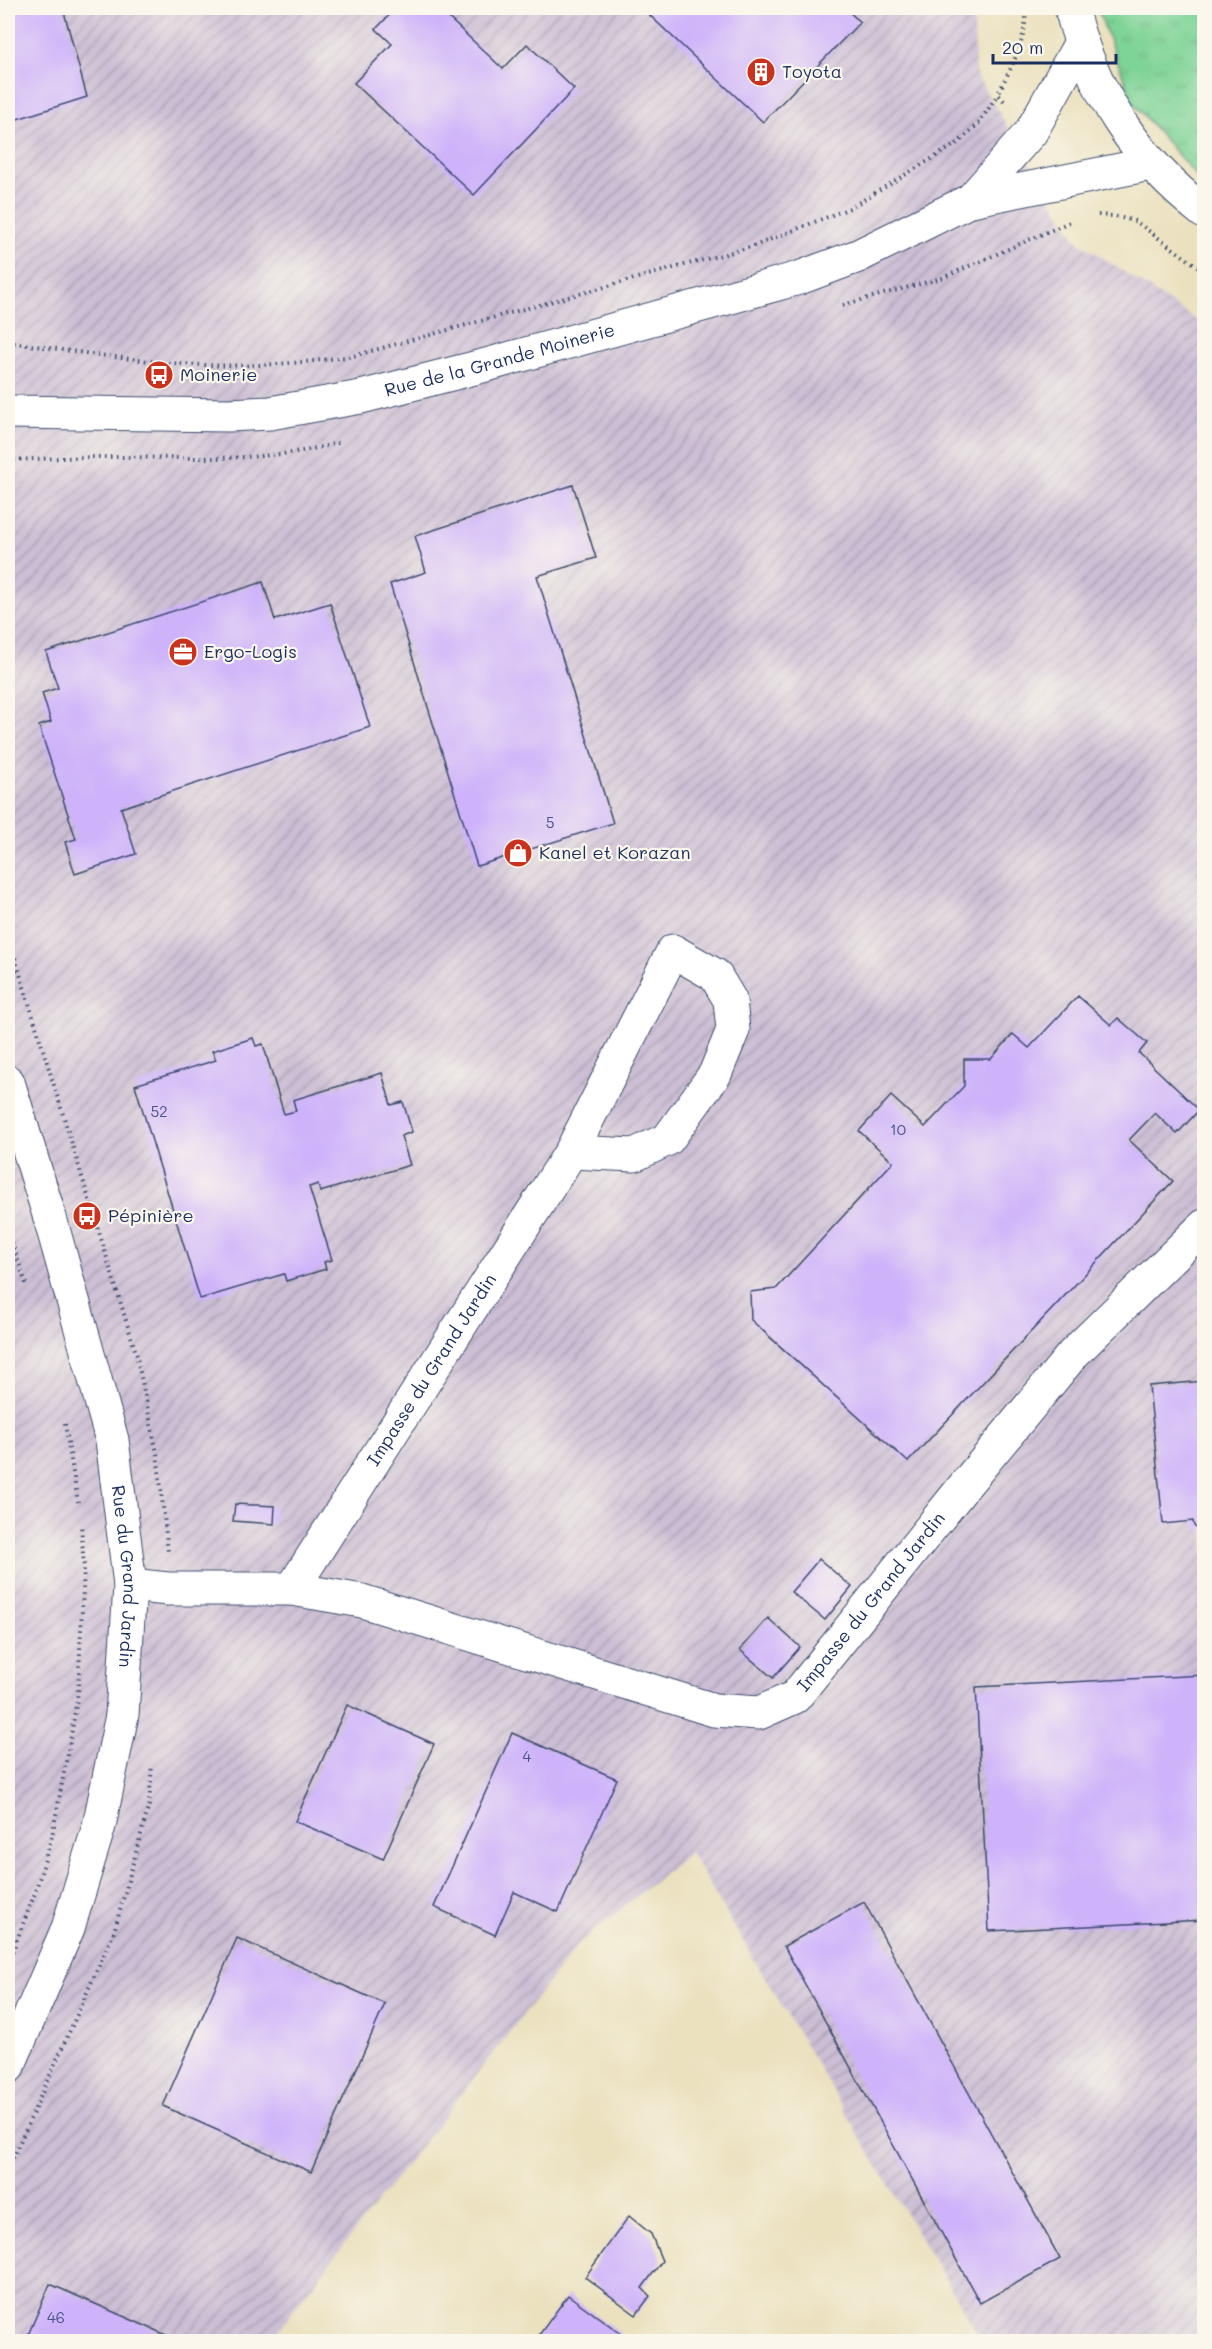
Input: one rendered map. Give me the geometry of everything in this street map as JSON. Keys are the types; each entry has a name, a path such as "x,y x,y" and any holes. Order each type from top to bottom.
{"street":[{"path":"1071,8 1080,44 1106,101 1128,137 1150,164 1183,196 1204,212"},
{"name":"Rue de la Grande Moinerie","path":"971,200 1031,132 1080,44"},
{"name":"Rue de la Grande Moinerie","path":"8,412 229,415 270,413 361,397 490,364 800,278 858,256 971,200 1150,164"},
{"name":"Impasse du Grand Jardin","path":"292,1589 571,1152 673,951 716,975 730,1000 733,1030 715,1074 668,1139 634,1155 571,1152"},
{"name":"Rue du Grand Jardin","path":"8,1082 50,1218 112,1440 130,1585 122,1715 99,1826 68,1928 8,2067"},
{"name":"Impasse du Grand Jardin","path":"130,1585 168,1589 292,1589 362,1601 714,1710 759,1713 795,1697 1074,1353 1204,1226"}],"path":[{"path":"8,342 185,364 296,362 353,356 754,246 798,230 850,208 958,143 979,123 998,94"},
{"path":"8,1231 29,1293"},
{"path":"64,1414 79,1506"},
{"path":"8,1963 35,1893 52,1836 72,1736 78,1692 83,1579 81,1518"}],"shaded area":[{"path":"8,8 974,8 975,73 1076,240 1204,325 1204,2341 982,2341 690,1852 578,1944 271,2341 8,2342"}],"green space":[{"path":"1097,8 1204,8 1204,183 1134,104"}],"building":[{"path":"8,8 63,8 87,97 8,122"},
{"path":"396,8 438,8 503,69 527,44 574,89 474,195 354,83 392,44 376,29"},
{"name":"Toyota","path":"642,8 845,8 860,22 763,122"},
{"path":"573,485 596,558 537,576 613,823 477,866 390,584 426,572 415,536"},
{"path":"263,582 275,620 330,603 370,727 121,808 136,854 75,874 65,842 76,839 39,726 51,722 42,693 58,688 46,652"},
{"path":"1078,996 1111,1025 1118,1018 1147,1043 1139,1053 1199,1110 1177,1134 1155,1113 1129,1140 1173,1181 908,1462 751,1320 750,1292 776,1289 893,1162 859,1131 891,1096 925,1127 964,1086 964,1059 991,1059 1013,1034 1029,1048"},
{"path":"253,1038 256,1046 263,1044 284,1114 296,1111 293,1100 382,1073 391,1105 403,1102 412,1132 401,1136 410,1165 320,1192 318,1184 309,1187 332,1260 324,1262 326,1269 286,1281 284,1274 200,1299 135,1085 216,1060 212,1051"},
{"path":"1204,1381 1203,1533 1194,1526 1193,1521 1163,1524 1149,1386"},
{"path":"235,1504 275,1506 274,1524 233,1521"},
{"path":"819,1559 852,1587 825,1620 791,1592"},
{"path":"768,1618 800,1647 773,1678 740,1650"},
{"path":"1204,1675 1204,1920 989,1931 976,1687"},
{"path":"347,1705 434,1744 383,1859 295,1821"},
{"path":"512,1733 617,1779 558,1912 514,1892 495,1935 434,1907"},
{"path":"864,1902 1060,2259 980,2303 784,1946"},
{"path":"237,1938 385,2004 311,2172 163,2106"},
{"path":"629,2216 651,2234 662,2261 642,2288 650,2296 636,2315 585,2277"},
{"path":"50,2284 182,2342 25,2342"},
{"path":"568,2295 620,2333 614,2342 534,2342"}],"place":[{"name":"Toyota","path":"761,72"},
{"name":"Moinerie","path":"159,375"},
{"name":"Ergo-Logis","path":"183,652"},
{"name":"Kanel et Korazan","path":"518,853"},
{"name":"Pépinière","path":"87,1216"}]}
